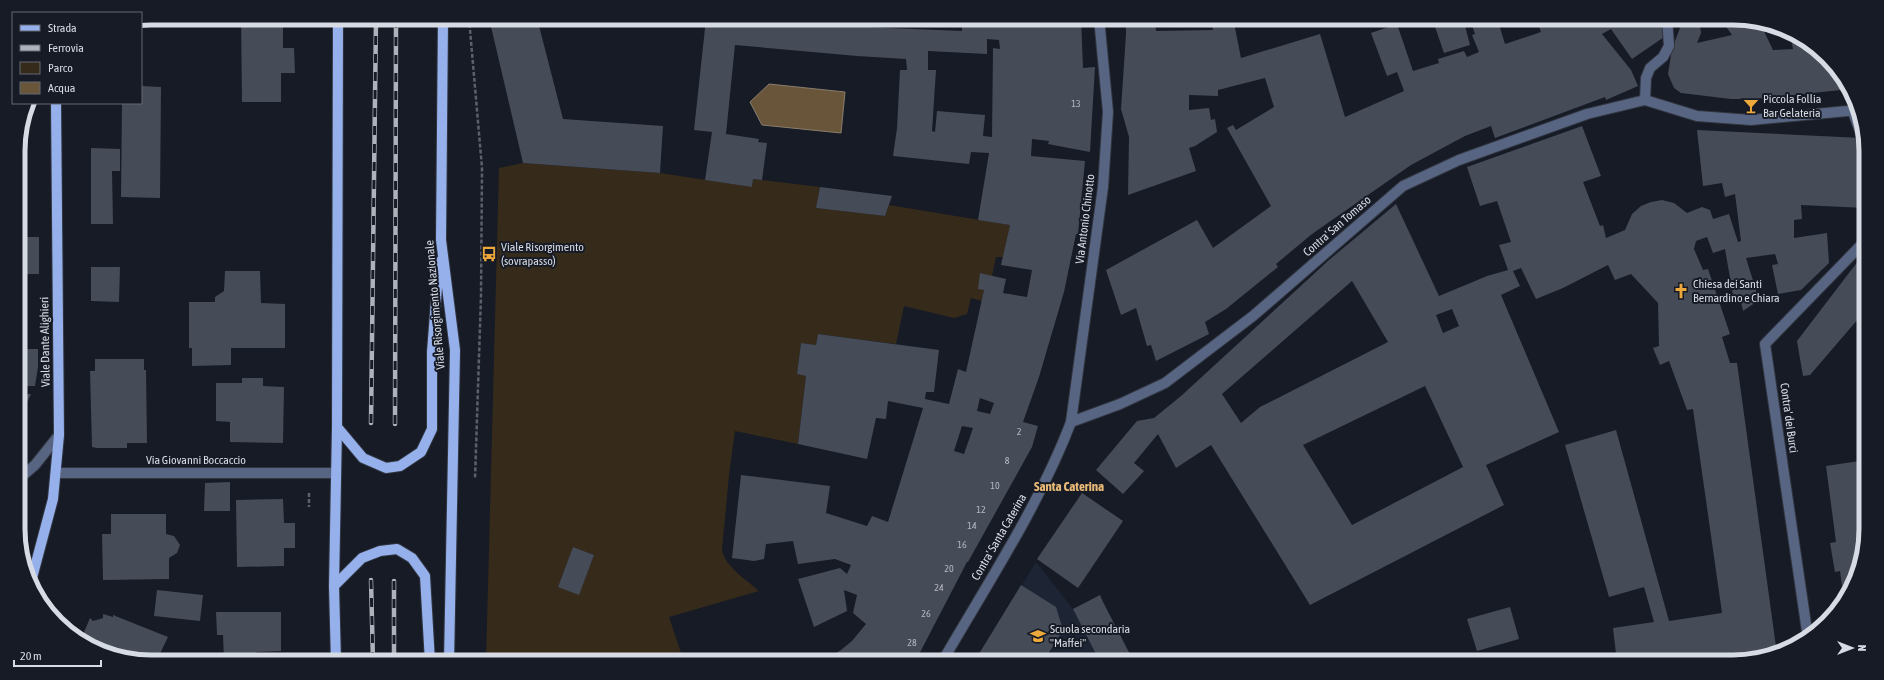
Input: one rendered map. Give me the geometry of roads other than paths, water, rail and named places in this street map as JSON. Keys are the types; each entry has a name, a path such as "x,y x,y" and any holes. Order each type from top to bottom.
{"main road":[{"path":"336,655 334,586 337,427 338,25"},
{"name":"Viale Risorgimento Nazionale","path":"443,25 441,240 455,350 449,655"},
{"name":"Viale Dante Alighieri","path":"33,573 53,499 60,435 56,104"},
{"path":"337,427 363,458 386,468 400,466 421,452 432,429 432,352 441,240"},
{"path":"334,586 362,558 380,551 397,550 412,558 425,576 430,655"}],"street":[{"name":"Via Antonio Chinotto","path":"1071,422 1103,187 1108,112 1100,25"},
{"path":"1668,25 1669,46 1663,57 1650,68 1646,78 1645,100 1697,116 1751,120 1852,111"},
{"name":"Contra' San Tomaso","path":"1071,422 1120,404 1165,384 1253,316 1403,186 1459,160 1587,114 1645,100"},
{"name":"Contra' dei Burci","path":"1807,631 1765,344 1859,246"},
{"name":"Contra' Santa Caterina","path":"946,655 1032,507 1063,445 1071,422"},
{"path":"25,474 35,465 60,435"},
{"name":"Via Giovanni Boccaccio","path":"56,473 336,473"}],"water":[{"path":"769,84 845,92 841,133 762,125 750,102"}],"railway":[{"path":"371,423 376,25"},
{"path":"395,424 396,25"},
{"path":"371,580 373,655"},
{"path":"394,581 394,655"}],"place":[{"name":"Piccola Follia Bar Gelateria","path":"1751,106"},
{"name":"Viale Risorgimento (sovrapasso)","path":"489,254"},
{"name":"Chiesa dei Santi Bernardino e Chiara","path":"1681,291"},
{"name":"Scuola secondaria \"Maffei\"","path":"1038,636"}],"district":[{"name":"Santa Caterina","path":"1069,486"}]}
